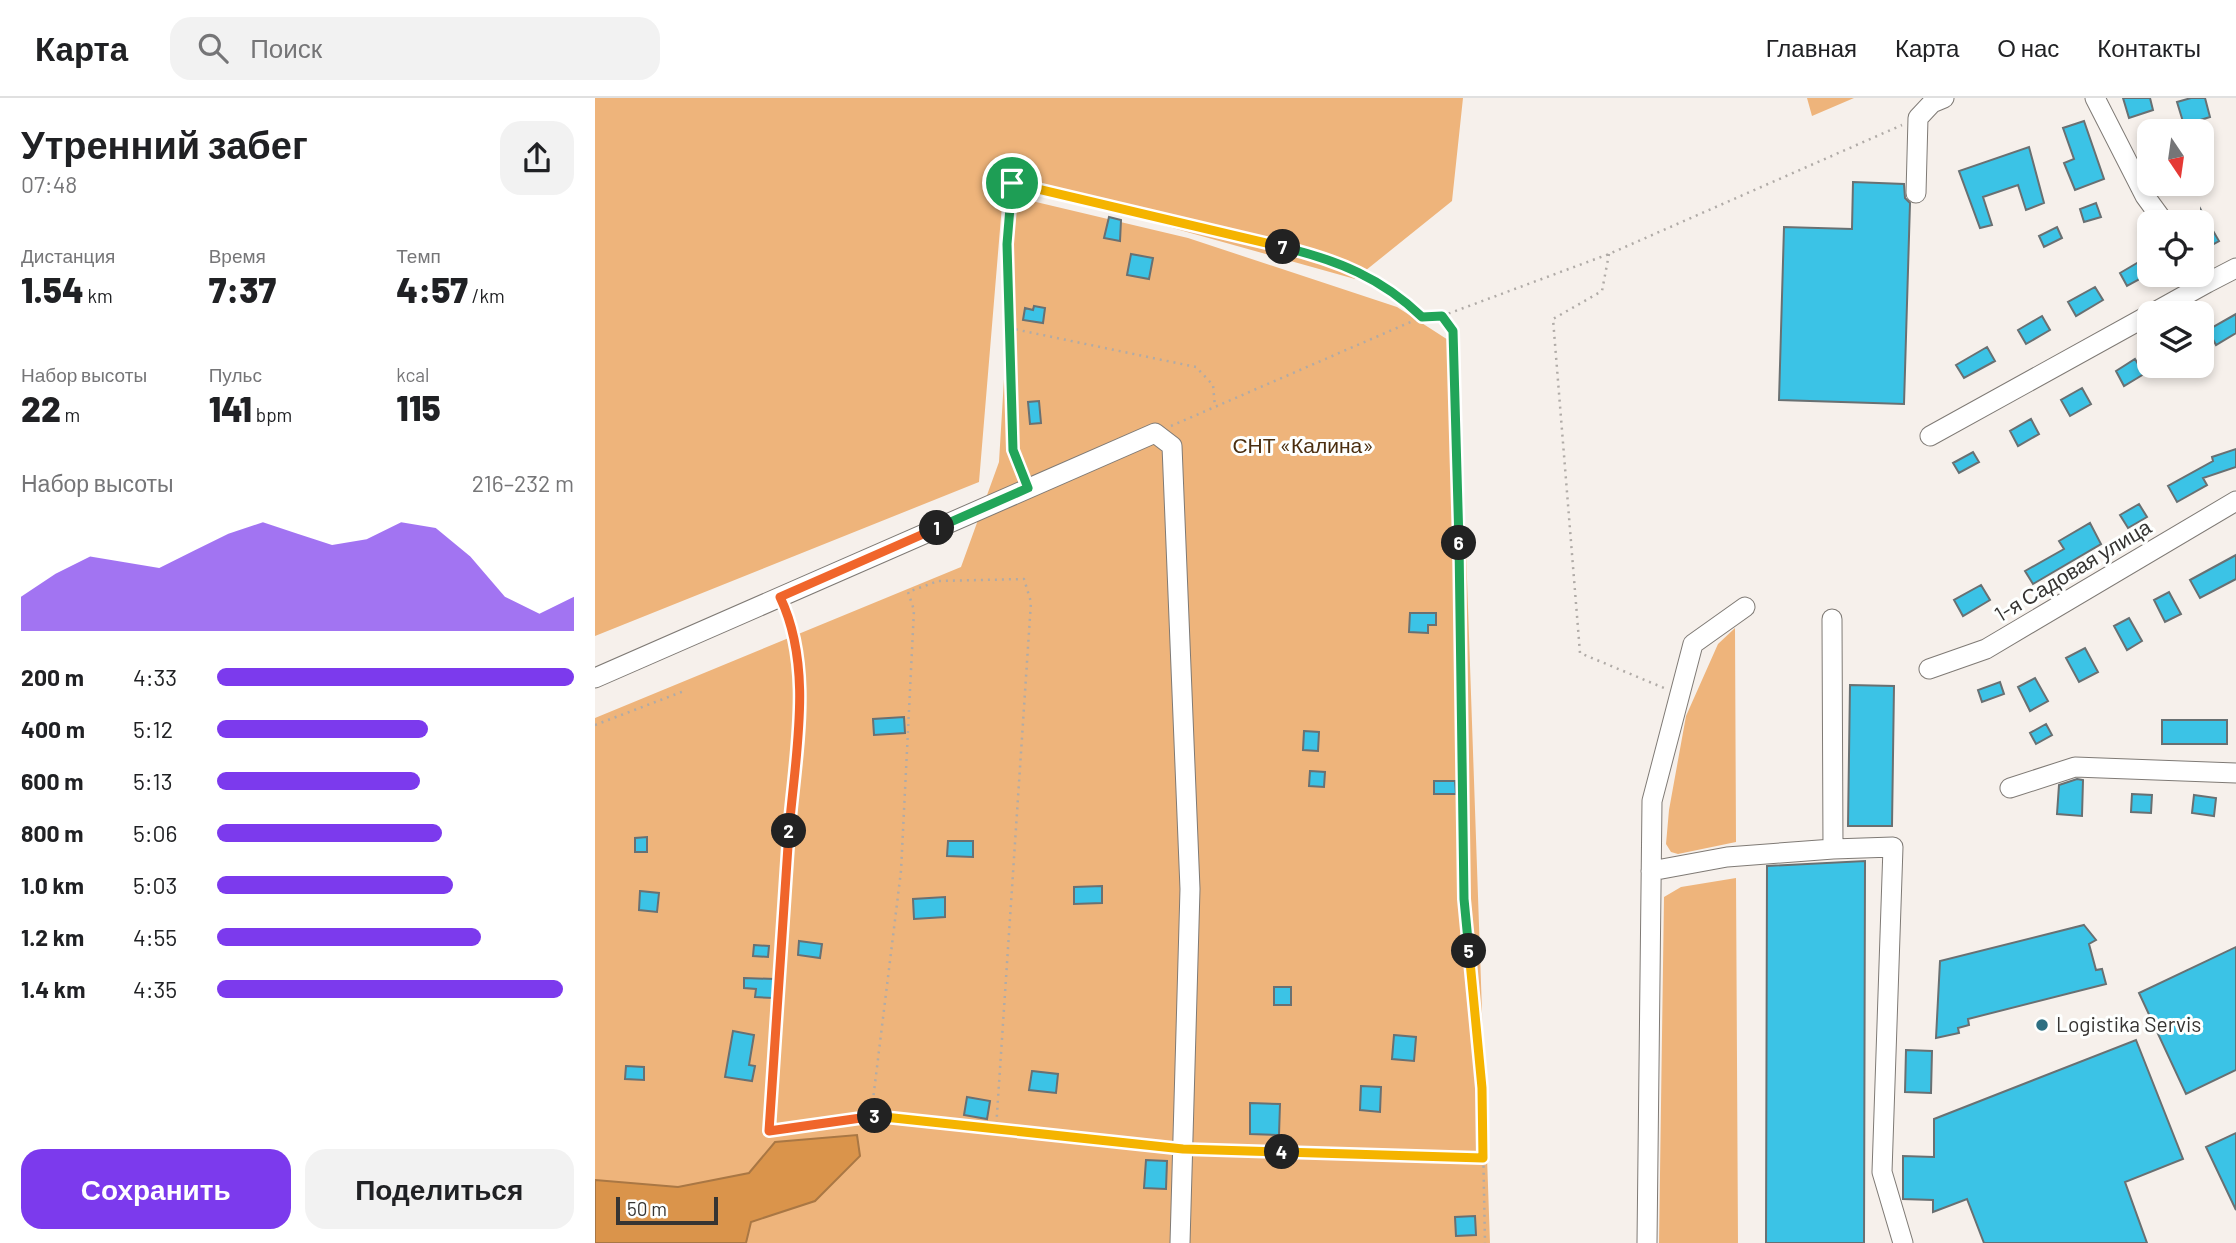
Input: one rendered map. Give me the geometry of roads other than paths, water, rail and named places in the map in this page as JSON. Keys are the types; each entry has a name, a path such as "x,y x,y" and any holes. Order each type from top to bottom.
{"street":[{"path":"1916,193 1918,118 1931,103 1944,98"},
{"path":"2095,98 2145,196 2155,210"},
{"path":"2214,276 2236,268"},
{"path":"2171,301 2192,287"},
{"path":"1930,436 2137,322"},
{"path":"595,678 1155,433 1172,446 1191,889 1180,1243"},
{"name":"1-я Садовая улица","path":"1929,669 1986,649 2236,501"},
{"path":"1647,1243 1652,801 1693,644 1745,607"},
{"path":"1832,620 1833,849"},
{"path":"2010,788 2075,767 2236,773"},
{"path":"1651,871 1727,857 1833,849 1893,848 1882,1172 1903,1243"}],"place":[{"name":"Logistika Servis","path":"2042,1025"}],"park label":[{"name":"СНТ «Калина»","path":"1303,446"}]}
